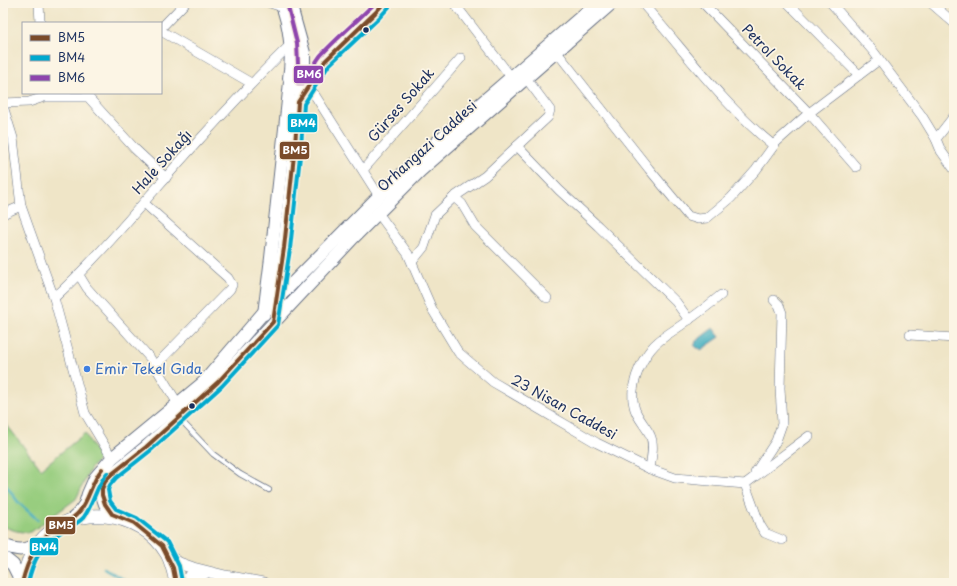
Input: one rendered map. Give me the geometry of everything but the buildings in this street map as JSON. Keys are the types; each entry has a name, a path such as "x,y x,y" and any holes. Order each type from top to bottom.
{"main road":[{"name":"Orhangazi Caddesi","path":"71,520 78,514 85,504 95,478 112,458 203,383 263,313 379,196 442,138 597,3"},
{"name":"Orhangazi Caddesi","path":"118,517 112,514 103,500 102,489 105,482 120,466 146,447 218,382 378,213 420,172 612,3"},
{"path":"284,4 304,53 308,79 298,102 295,146 275,302 274,322 268,320 263,313 271,258 292,64 291,44 284,4"},
{"path":"301,69 308,79 300,90 296,90 290,81 290,76 294,70 301,69"},
{"path":"281,262 285,275 289,278 301,276"},
{"path":"22,583 28,560 39,544 53,530 71,520 86,516 104,515 118,517 134,523 152,536 166,552 173,568 176,583"},
{"path":"3,545 13,549 24,550 39,544"},
{"path":"3,558 13,565 22,583"}],"street":[{"path":"39,3 40,22"},
{"path":"162,27 185,3"},
{"path":"270,3 284,4"},
{"path":"379,196 308,79 326,59 384,3"},
{"path":"454,3 511,77"},
{"path":"642,3 716,89 760,134 773,145 775,144"},
{"name":"Petrol Sokak","path":"703,3 809,113 856,167"},
{"path":"788,3 859,75"},
{"path":"831,3 879,60 922,116 936,139 941,151 954,169"},
{"path":"932,3 954,23"},
{"path":"162,32 251,83"},
{"name":"Hale Sokağı","path":"54,298 119,232 251,83 291,44"},
{"path":"556,51 688,216 698,219 706,218 731,198 756,170 775,144 809,113 879,60"},
{"name":"Gürses Sokak","path":"362,170 461,58"},
{"path":"412,262 424,247 435,215 454,197 485,176 548,117 550,110 526,78"},
{"path":"3,103 29,102 44,95 91,95 135,149 166,178"},
{"path":"3,106 12,138 21,206 54,298 86,413 112,458"},
{"path":"936,139 954,116"},
{"path":"517,146 559,190 676,302 689,320"},
{"path":"454,197 462,204 475,226 547,298"},
{"path":"144,203 228,278 232,285 225,295 155,366"},
{"path":"3,214 21,206"},
{"name":"23 Nisan Caddesi","path":"378,213 408,254 432,309 458,352 492,382 597,443 650,469 675,478 748,481"},
{"path":"78,275 87,288 150,358 178,404"},
{"path":"650,469 653,446 651,436 641,421 634,406 633,390 641,365 651,348 721,295"},
{"path":"748,481 776,441 782,424 780,388 782,313 779,305 774,300"},
{"path":"910,335 954,338"},
{"path":"748,481 809,436"},
{"path":"748,481 760,525 765,533 782,540"},
{"path":"166,552 178,563 185,566 224,576 263,583"},
{"path":"180,583 188,576 195,574 224,576"}],"lane":[{"path":"179,418 213,454 240,474 269,490"}],"green space":[{"path":"3,420 41,469 85,433 99,459 91,468 76,499 31,532 16,531 3,526"}],"water":[{"path":"713,328 720,337 701,350 697,348 694,345 696,343 695,342"}],"waterway":[{"path":"3,481 18,502 38,520"},
{"path":"104,568 129,583"}],"transit line":[{"name":"BM6","path":"287,3 297,43 298,64 296,80 299,84 302,84 321,55 375,3"},
{"name":"BM5","path":"176,583 173,568 162,546 134,523 112,514 105,504 102,489 105,482 112,474 146,447 218,382 273,322 284,248 295,146 298,102 325,61 384,3"},
{"name":"BM4","path":"182,582 179,566 167,542 137,518 116,509 110,501 108,490 116,478 150,451 222,386 278,325 290,249 304,104 329,65 389,7"},
{"name":"BM5","path":"22,583 30,560 37,546 54,529 74,517 79,512 86,502 95,479 102,469"},
{"name":"BM4","path":"28,583 32,569 42,549 52,538 84,517 100,483 107,473"}],"place":[{"name":"Emir Tekel Gıda","path":"87,369"}]}
